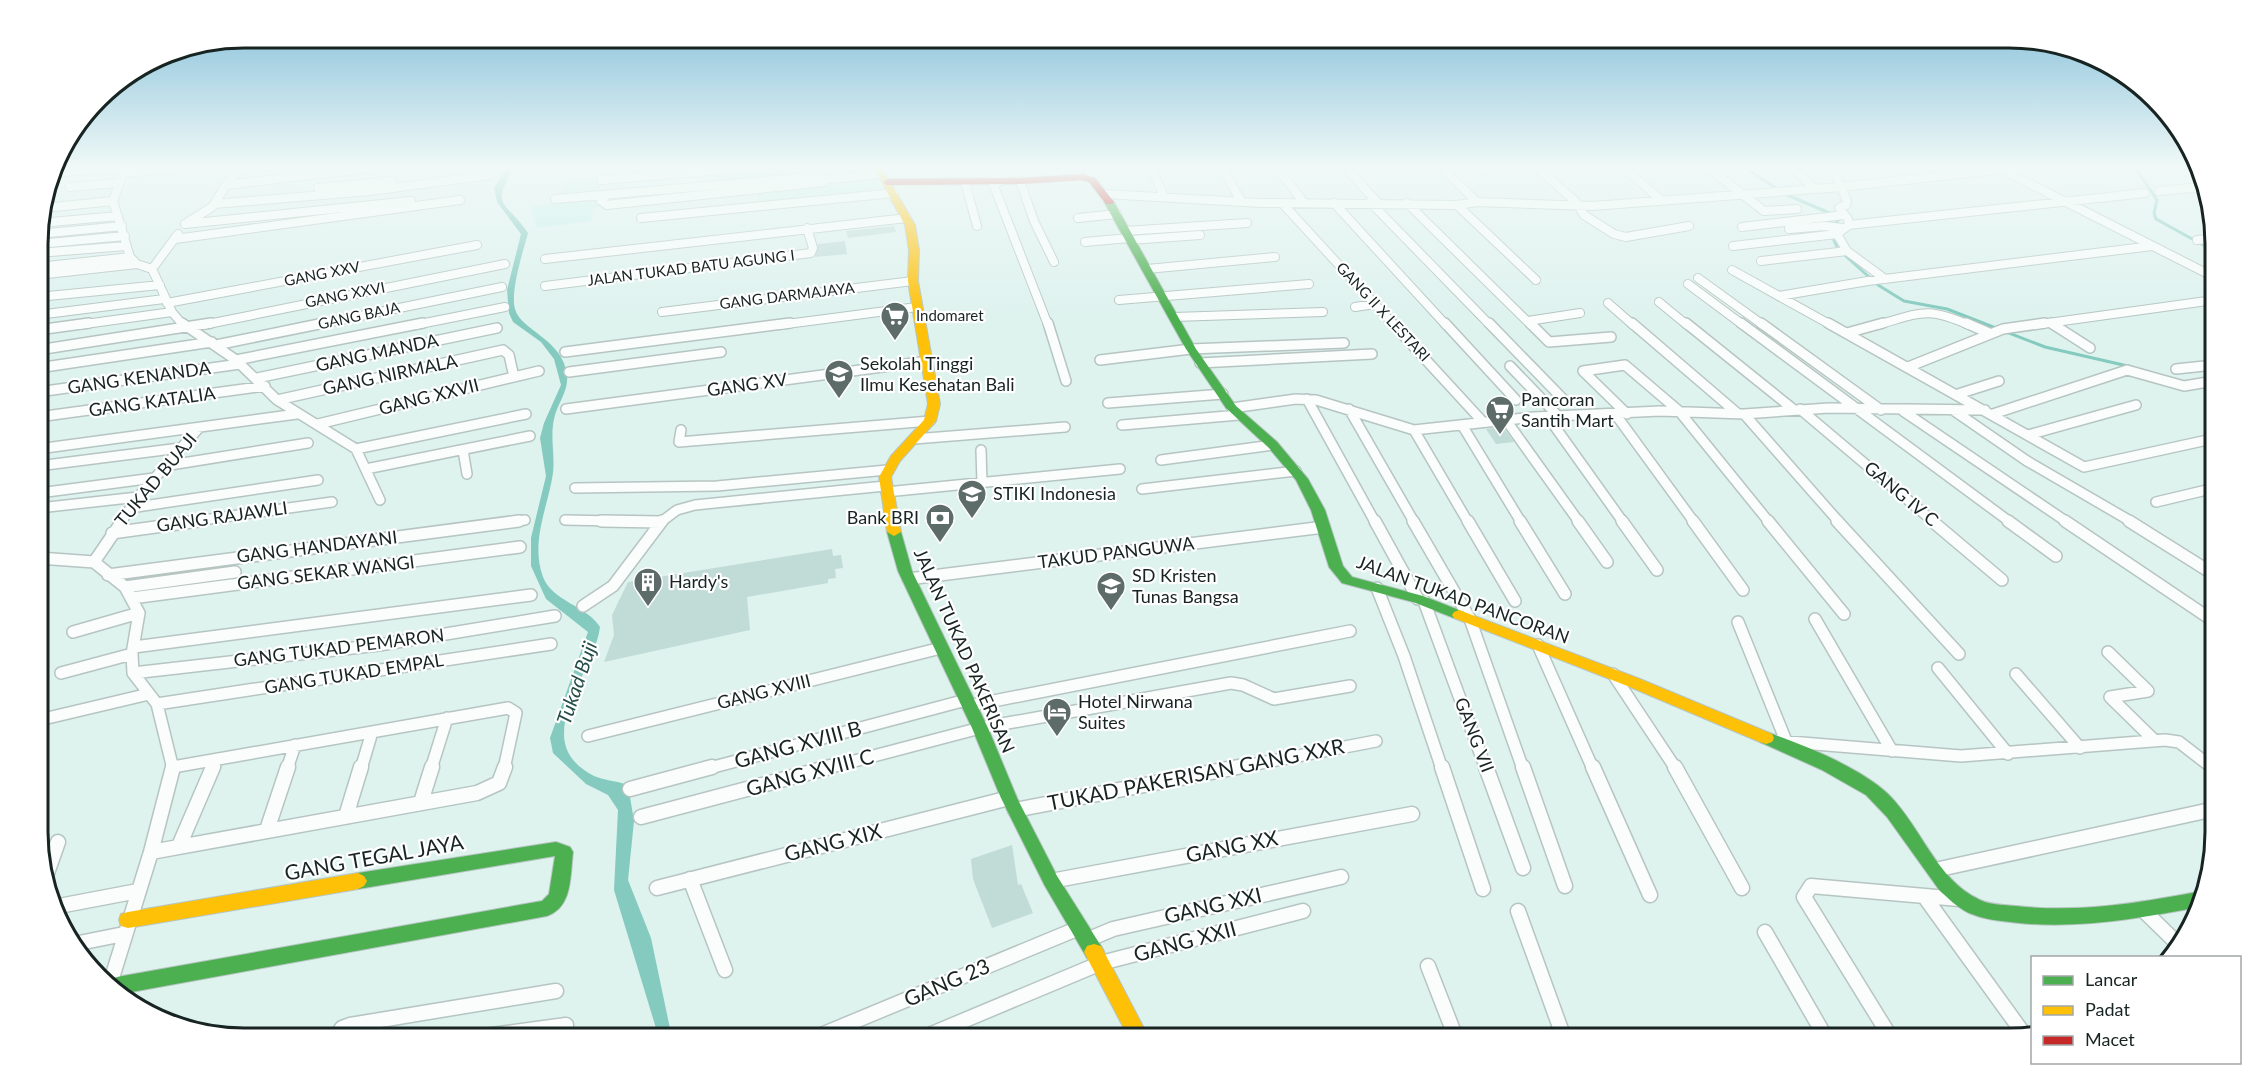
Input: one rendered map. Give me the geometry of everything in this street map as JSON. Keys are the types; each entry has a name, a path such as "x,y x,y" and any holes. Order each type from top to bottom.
{"street":[{"path":"49,222 116,216"},
{"path":"118,216 130,257 137,264"},
{"path":"152,269 162,259 185,224 196,216"},
{"path":"185,224 273,216"},
{"path":"175,239 353,216"},
{"path":"641,218 653,216"},
{"path":"974,216 977,226"},
{"path":"1009,216 1047,320 1066,381"},
{"path":"1032,216 1054,262"},
{"path":"1078,218 1095,216"},
{"name":"JALAN TUKAD PANCORAN","path":"1118,216 1200,363 1236,411 1273,445 1296,471 1324,526 1330,551 1341,574 1354,582 1421,600 1612,674 1770,740 1875,792 1959,899 1989,911 2052,919 2107,916 2193,901"},
{"name":"GANG II X LESTARI","path":"1294,216 1483,422"},
{"path":"1346,216 1516,400"},
{"path":"1388,216 1564,400"},
{"path":"1421,216 1554,344 1611,337"},
{"path":"1469,216 1536,280"},
{"path":"1588,216 1622,237 1689,226"},
{"path":"1742,226 1839,216"},
{"path":"1841,216 1839,240 1846,252 1883,280"},
{"path":"1753,232 1841,230 1952,216"},
{"path":"2094,216 2205,272"},
{"path":"545,259 907,218 914,250 913,281 934,405 930,421 887,470 717,486 575,488"},
{"path":"1085,242 1247,223"},
{"path":"48,233 122,226"},
{"name":"JALAN TUKAD BATU AGUNG I","path":"545,286 811,253 813,248 807,228"},
{"path":"1733,246 1825,230"},
{"path":"1128,237 1200,235"},
{"path":"48,243 125,236"},
{"path":"2197,240 2205,239"},
{"name":"GANG XXV","path":"48,314 166,301 477,245"},
{"path":"48,252 126,246"},
{"path":"1779,296 1868,281 2152,246"},
{"path":"1761,261 1846,252"},
{"path":"48,266 130,257"},
{"path":"1148,269 1275,257"},
{"path":"48,274 137,264 152,269 172,312 185,327 238,362 277,400 356,449 380,500"},
{"name":"GANG XXVI","path":"48,348 185,327 505,264"},
{"path":"1732,270 1958,394 2077,465 2088,468 2205,441"},
{"path":"1698,278 1881,410"},
{"name":"GANG DARMAJAYA","path":"662,312 913,281"},
{"path":"1119,300 1309,284"},
{"path":"1688,284 2056,556"},
{"path":"48,296 160,285"},
{"name":"GANG BAJA","path":"48,367 214,344 502,287"},
{"path":"1908,367 2003,329 2205,301"},
{"name":"GANG IV C","path":"1659,302 1797,409 2002,580"},
{"path":"1608,303 1741,413 1896,588 1959,654"},
{"path":"1355,307 1375,304"},
{"name":"GANG KENANDA","path":"48,390 238,362 505,307"},
{"path":"565,352 917,308"},
{"path":"1847,333 1927,311 1944,314 1990,333"},
{"path":"48,329 172,312"},
{"path":"1174,317 1323,312"},
{"path":"1528,321 1580,313"},
{"path":"2051,323 2090,348"},
{"name":"GANG MANDA","path":"257,378 496,328"},
{"path":"1100,360 1191,349 1344,344"},
{"path":"619,366 621,345"},
{"name":"GANG NIRMALA","path":"277,400 503,350 508,355 514,377"},
{"path":"568,372 721,352"},
{"path":"1200,363 1372,354"},
{"name":"GANG XV","path":"566,409 928,361"},
{"path":"1743,590 1621,415 1583,371 1625,365 1679,411 1844,614"},
{"path":"1510,366 1554,417 1657,570"},
{"path":"2176,369 2205,368"},
{"path":"1122,425 1236,411 1307,399 1349,409 1414,430 1506,420 1679,411 1741,413 1797,409 1857,409 1989,412 2127,370 2149,374 2184,387 2205,381"},
{"path":"2201,370 2205,373"},
{"name":"GANG XXVII","path":"318,424 539,371"},
{"path":"1958,394 1999,381"},
{"name":"GANG KATALIA","path":"48,416 265,386"},
{"path":"1108,403 1223,394"},
{"name":"GANG VII","path":"1307,399 1421,600 1523,868"},
{"path":"2028,435 2136,405"},
{"path":"1349,409 1470,619 1565,886"},
{"path":"1953,410 2027,461 2137,525 2205,569"},
{"path":"1903,411 2205,615"},
{"name":"TUKAD BUAJI","path":"94,562 138,497 198,429 297,414"},
{"path":"356,449 526,414"},
{"path":"1506,420 1607,562"},
{"path":"681,430 679,442 930,421"},
{"path":"1462,425 1565,594"},
{"path":"914,439 1065,427"},
{"path":"48,448 198,429"},
{"path":"1414,430 1515,601"},
{"path":"366,469 530,436"},
{"path":"164,466 308,443"},
{"path":"1161,460 1273,445"},
{"path":"48,465 180,448"},
{"path":"463,450 467,474"},
{"path":"981,450 982,483"},
{"path":"583,606 613,586 669,513 687,506 982,483 1120,469"},
{"name":"JALAN TUKAD PAKERISAN","path":"887,470 886,489 896,540 908,579 980,728 1012,804 1051,881 1101,963 1134,1028"},
{"path":"1142,489 1296,471"},
{"path":"48,492 154,478"},
{"path":"130,508 318,480"},
{"path":"2156,502 2205,490"},
{"path":"48,507 138,497"},
{"name":"GANG RAJAWLI","path":"112,533 332,502"},
{"name":"GANG HANDAYANI","path":"108,575 525,520"},
{"path":"565,520 661,522"},
{"name":"TAKUD PANGUWA","path":"908,579 1324,526"},
{"name":"GANG SEKAR WANGI","path":"132,598 520,548"},
{"path":"48,559 94,562 125,587 132,598 139,613 133,650 133,673 153,699 173,767 151,852 112,977"},
{"path":"125,587 235,572"},
{"path":"1377,588 1397,635 1484,889"},
{"path":"61,673 133,650 531,595"},
{"path":"73,632 139,613"},
{"name":"GANG TUKAD PEMARON","path":"133,673 380,645 550,617"},
{"path":"1815,619 1892,750"},
{"path":"1738,622 1786,741"},
{"name":"GANG XVIII B","path":"630,789 967,703 1350,631"},
{"name":"GANG TUKAD EMPAL","path":"48,718 153,699 551,644"},
{"path":"1538,645 1650,895"},
{"name":"GANG XVIII","path":"588,736 940,648"},
{"path":"2108,652 2148,691 2110,697 2155,741"},
{"path":"1938,668 2008,754"},
{"path":"1612,674 1689,788 1742,888"},
{"path":"2016,674 2080,748"},
{"name":"GANG XVIII C","path":"641,817 980,728 1231,683 1246,685 1262,696 1274,699 1350,686"},
{"path":"151,852 477,793 499,783 503,776 516,713 508,708 173,767"},
{"path":"421,802 447,718"},
{"path":"346,816 372,732"},
{"path":"1770,740 1961,756 2155,741 2179,742 2205,762"},
{"name":"TUKAD PAKERISAN GANG XXR","path":"1012,804 1376,741"},
{"path":"267,830 296,745"},
{"path":"178,846 217,759"},
{"name":"GANG XIX","path":"657,888 1012,804"},
{"path":"1935,870 2205,811"},
{"name":"GANG XX","path":"1051,881 1412,814"},
{"path":"51,862 58,842"},
{"name":"GANG TEGAL JAYA","path":"123,985 547,908 554,904 559,894 564,852 542,850 127,927"},
{"name":"GANG XXI","path":"1083,934 1341,877"},
{"path":"690,879 725,970"},
{"path":"1885,1028 1804,897 1811,886 1959,899"},
{"path":"62,905 138,891"},
{"path":"1924,896 2019,1028"},
{"path":"2142,909 2173,939"},
{"name":"GANG XXII","path":"946,1028 1101,963 1303,911"},
{"path":"1518,911 1560,1028"},
{"path":"82,941 127,927"},
{"path":"1765,932 1820,1028"},
{"name":"GANG 23","path":"840,1028 1083,934"},
{"path":"1428,966 1452,1028"},
{"path":"342,1028 556,992"},
{"path":"544,1028 566,1025"}],"shaded area":[{"path":"534,216 592,216 591,221 537,228"}],"water":[{"name":"Tukad Buji","path":"508,216 515,216 528,233 514,292 515,309 525,324 558,353 567,375 565,392 553,426 553,473 539,538 539,564 543,577 554,592 587,613 600,627 595,646 569,706 564,726 565,745 574,762 594,776 625,784 629,791 634,821 628,880 651,938 670,1028 656,1028 614,890 618,810 608,795 586,784 553,753 550,738 588,632 546,599 531,566 531,538 546,476 540,438 544,423 561,385 554,359 541,342 513,322 509,313 507,290 521,234"}],"building":[{"path":"894,226 896,232 848,238 846,231"},
{"path":"845,241 847,254 815,257 818,244"},
{"name":"Pancoran Santih Mart","path":"1503,427 1514,442 1496,444 1486,429"},
{"name":"Hardy's","path":"832,549 833,556 841,555 843,568 835,569 836,578 828,579 828,583 747,597 750,630 604,662 614,635 612,615 628,582"},
{"path":"1012,845 1018,885 1021,884 1033,913 992,928 973,879 971,859"}],"waterway":[{"path":"1832,226 1841,218 1837,216"},
{"path":"2155,216 2156,219 2205,246"},
{"path":"1832,236 1838,249 1878,285 1904,301 1947,309 2045,347 2132,367"}],"traffic: fast":[{"path":"1117,216 1191,349 1232,408 1273,445 1302,479 1318,510 1336,567 1347,580 1418,599 1459,615"},
{"path":"894,532 905,571 980,728 1009,798 1051,881 1094,952"},
{"path":"1766,738 1827,765 1872,790 1904,826 1947,886 1959,897 1978,908 1993,912 2062,917 2108,914 2193,901"},
{"path":"123,985 547,908 558,898 564,852 556,849 542,850 358,881"}],"traffic: slow":[{"path":"894,532 885,477 895,459 930,421 934,404 913,281 914,250 910,225 905,216"},
{"path":"1459,615 1635,683 1766,738"},
{"path":"128,920 358,881"},
{"path":"1094,952 1134,1028"}],"place":[{"name":"Indomaret","path":"895,342"},
{"name":"Sekolah Tinggi Ilmu Kesehatan Bali","path":"839,400"},
{"name":"Pancoran Santih Mart","path":"1500,436"},
{"name":"STIKI Indonesia","path":"972,520"},
{"name":"Bank BRI","path":"940,544"},
{"name":"Hardy's","path":"648,608"},
{"name":"SD Kristen Tunas Bangsa","path":"1111,612"},
{"name":"Hotel Nirwana Suites","path":"1057,738"}]}
